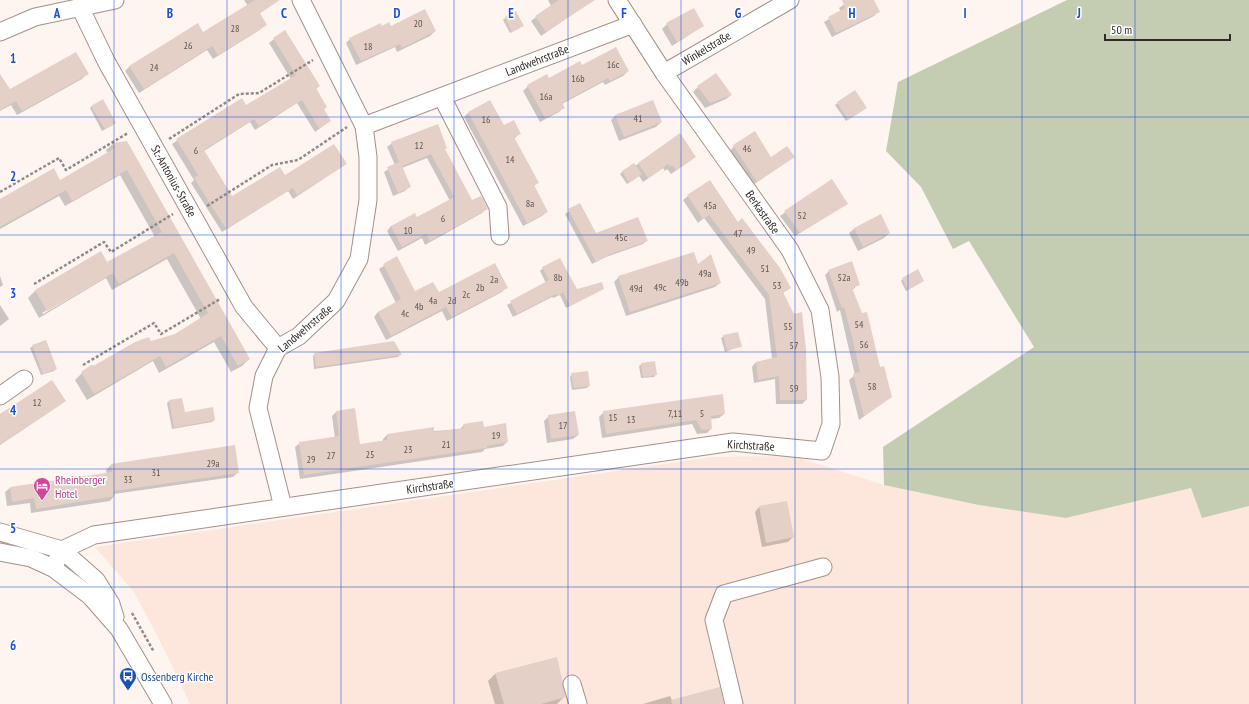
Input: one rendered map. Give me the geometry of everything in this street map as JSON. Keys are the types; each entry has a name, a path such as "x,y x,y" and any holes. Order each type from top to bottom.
{"street":[{"path":"0,32 35,17 116,0"},
{"name":"Landwehrstraße","path":"282,507 258,408 264,376 278,348 299,336 336,302 359,259 368,200 368,157 363,122 302,0"},
{"name":"Berkastraße","path":"617,0 664,73 790,250 820,310 830,377 831,424 822,451"},
{"name":"Winkelstraße","path":"664,73 790,0"},
{"name":"St.-Antonius-Straße","path":"80,7 106,60 234,290 244,307 278,348"},
{"name":"Landwehrstraße","path":"363,122 442,97 633,24"},
{"path":"442,97 498,207 500,236"},
{"path":"0,396 24,379"},
{"name":"Kirchstraße","path":"62,550 94,535 733,442 822,451"},
{"path":"0,532 62,550 96,580 111,604 119,629"},
{"path":"53,568 62,550"},
{"path":"0,552 31,558 53,568 90,596 119,629 163,704"},
{"path":"734,704 714,620 724,594 822,567"},
{"path":"572,684 578,704"}],"path":[{"path":"155,148 239,94 260,93 327,51"},
{"path":"34,284 104,242 111,252 190,211 272,165 298,160 363,122"},
{"path":"0,192 59,158 66,170 142,124"},
{"path":"83,365 154,323 161,334 234,290"}],"shaded area":[{"path":"793,456 884,485 1066,518 1191,488 1202,518 1249,506 1249,704 190,704 162,645 134,592 95,547 712,457"}],"green space":[{"path":"1067,0 1249,0 1249,506 1202,518 1191,488 1066,518 979,505 884,485 883,447 1034,347 969,241 953,249 921,187 886,151 898,82"}],"building":[{"path":"255,0 280,0 260,13 267,25 218,55 212,46 144,89 129,66 198,23 203,32"},
{"path":"559,0 595,0 546,32 535,16"},
{"path":"842,0 874,0 880,12 836,33 828,17 845,8"},
{"path":"694,8 704,26 677,42 666,23"},
{"path":"425,9 436,31 402,48 400,44 361,61 349,38 381,23 382,26 389,22 391,26"},
{"path":"516,11 524,26 512,32 505,17"},
{"path":"285,30 320,86 316,88 327,107 324,109 331,121 319,128 302,100 259,126 254,119 204,150 232,196 280,167 285,175 334,144 347,164 297,195 293,188 226,229 194,178 198,175 176,139 242,98 246,105 296,75 273,38"},
{"path":"616,47 629,71 610,81 608,78 562,103 565,108 545,118 527,85 547,74 549,78 580,61 582,65"},
{"path":"76,52 89,74 22,111 16,101 0,110 0,74 10,89"},
{"path":"716,73 732,95 710,103 697,86"},
{"path":"855,90 867,108 848,120 837,102"},
{"path":"103,99 116,123 105,129 91,106"},
{"path":"490,100 504,125 514,120 521,134 514,137 539,183 534,185 548,212 527,223 468,112"},
{"path":"653,100 662,122 624,137 615,115"},
{"path":"438,124 447,148 445,149 472,200 481,196 488,209 430,241 426,234 402,247 391,226 415,213 417,217 454,197 431,154 402,166 411,187 398,193 387,167 399,162 391,142"},
{"path":"755,131 771,157 787,146 795,157 757,182 733,145"},
{"path":"680,133 696,157 676,170 672,165 670,167 668,164 648,178 638,163"},
{"path":"127,141 250,359 238,366 221,336 166,367 160,356 94,394 81,372 91,365 95,365 135,342 149,337 151,341 175,334 208,313 174,253 119,284 107,262 162,232 127,170 72,201 66,190 0,227 0,199 54,168 60,180 115,148 112,143"},
{"path":"634,163 642,174 629,183 622,171"},
{"path":"832,179 848,204 800,233 784,211"},
{"path":"710,180 738,222 742,218 780,268 791,288 783,292 794,314 802,312 806,349 807,400 780,400 779,376 758,380 756,362 777,357 769,295 709,215 703,219 687,195"},
{"path":"580,203 596,233 638,217 648,241 611,254 596,262 568,209"},
{"path":"881,214 890,233 863,247 854,228"},
{"path":"101,251 113,273 47,311 35,290"},
{"path":"694,252 698,264 711,254 721,283 630,312 618,276"},
{"path":"397,256 415,291 433,282 439,292 495,263 508,288 452,317 446,307 391,336 378,312 401,299 383,264"},
{"path":"560,258 577,289 602,282 604,289 570,306 563,292 557,296 556,294 517,314 510,301 549,280 542,267"},
{"path":"852,261 860,285 852,288 862,313 867,312 880,367 884,366 892,397 864,416 853,374 860,372 852,337 844,307 842,308 828,270"},
{"path":"918,269 924,281 908,290 902,278"},
{"path":"738,332 742,347 727,350 723,335"},
{"path":"46,340 57,369 43,374 32,345"},
{"path":"394,341 402,355 316,367 314,353"},
{"path":"655,361 657,375 643,377 641,363"},
{"path":"588,371 590,386 574,388 571,373"},
{"path":"52,380 66,401 0,444 0,414"},
{"path":"723,394 725,414 711,416 712,429 702,430 696,420 606,434 603,411"},
{"path":"182,398 185,412 213,407 215,420 174,428 169,400"},
{"path":"355,408 360,444 387,440 387,434 434,427 434,432 464,428 463,424 483,421 484,427 506,423 508,442 487,446 487,448 304,475 299,442 339,436 336,411"},
{"path":"575,411 579,435 551,439 548,415"},
{"path":"235,445 239,473 114,491 115,496 36,509 34,498 12,502 10,487 112,472 111,464"},
{"path":"787,501 794,537 766,543 759,506"},
{"path":"557,657 566,697 541,704 504,704 495,673"},
{"path":"720,687 724,704 672,704 671,700"}],"place":[{"name":"Rheinberger Hotel","path":"42,501"},
{"name":"Ossenberg Kirche","path":"128,691"}]}
